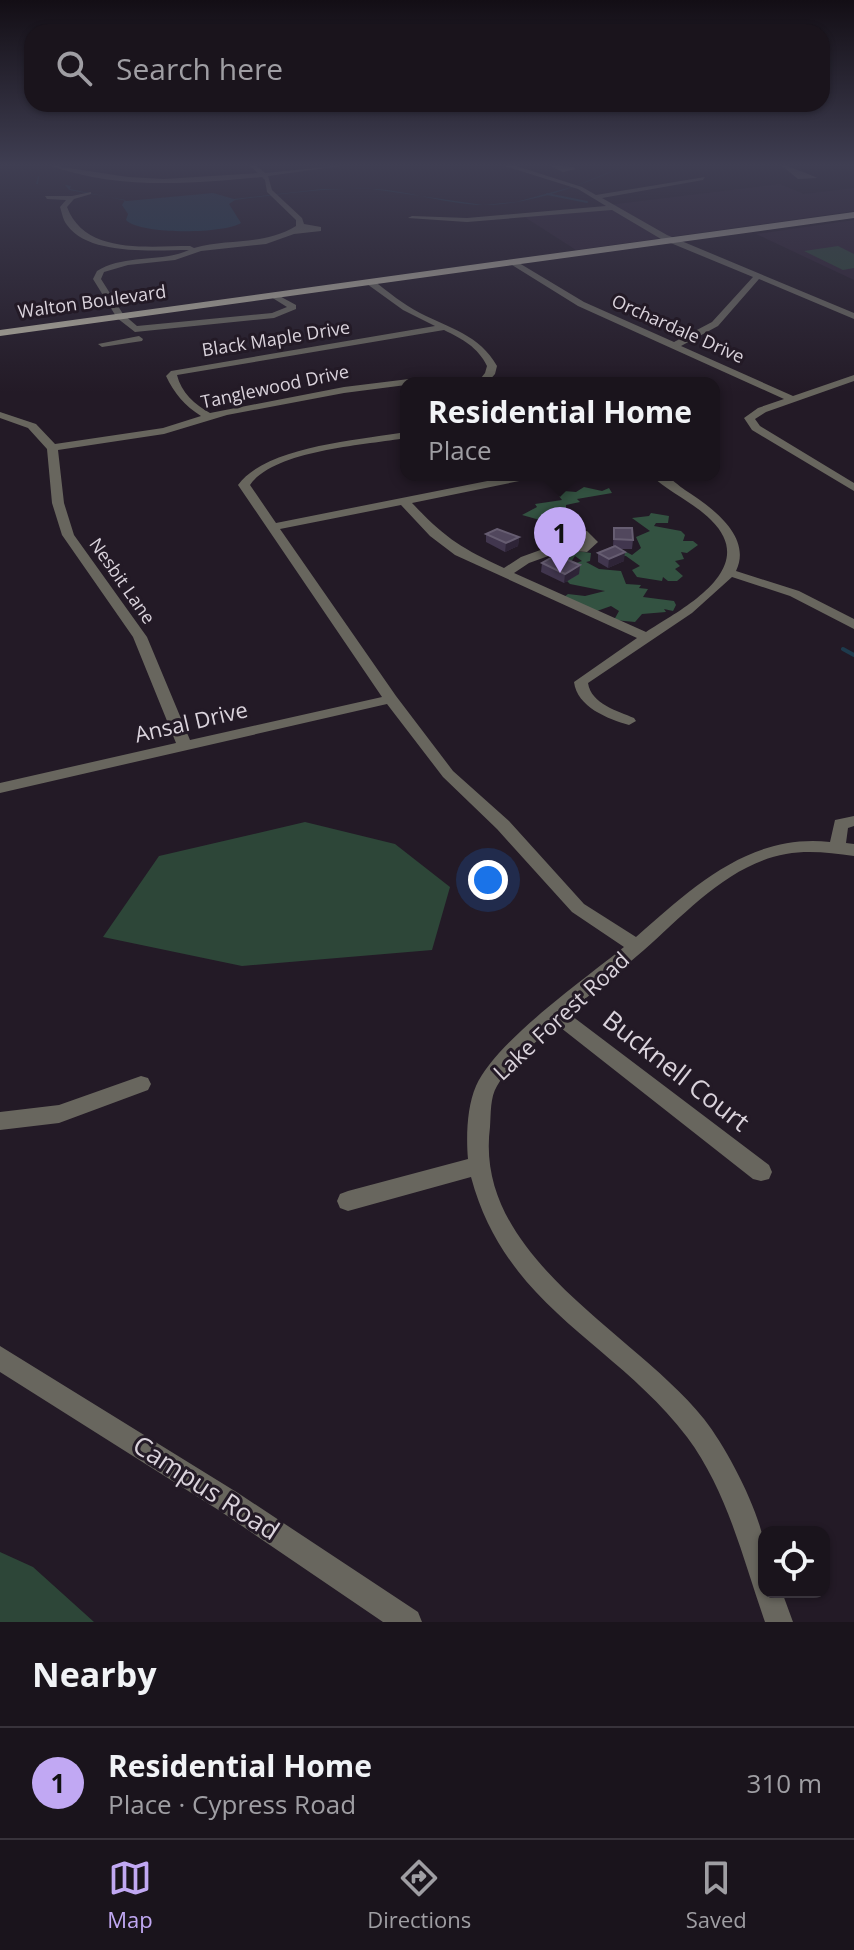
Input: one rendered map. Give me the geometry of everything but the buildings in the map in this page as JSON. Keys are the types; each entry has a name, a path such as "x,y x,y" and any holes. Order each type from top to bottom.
{"main road":[{"name":"Walton Boulevard","path":"0,333 668,241"}],"street":[{"path":"92,241 120,246 199,248 257,245 268,241"},
{"path":"675,241 854,316"},
{"path":"139,338 120,316 97,279 101,271 121,264 179,257 199,248"},
{"name":"Orchardale Drive","path":"511,262 581,304 792,399"},
{"path":"672,347 715,324 757,277"},
{"path":"383,280 489,358 487,377"},
{"path":"370,282 413,312 442,325"},
{"path":"102,344 274,315 293,307 274,295"},
{"name":"Black Maple Drive","path":"210,417 185,399 175,387 171,376 174,373 442,325"},
{"path":"854,378 751,415 750,423 854,488"},
{"name":"Tanglewood Drive","path":"52,448 164,431 248,407 377,385 400,384"},
{"path":"0,415 32,426 52,448"},
{"name":"Lake Forest Road","path":"400,436 269,463 249,474 244,485 391,699 448,774 510,833 578,908 637,946 504,1062 486,1086 477,1139 478,1166 498,1223 527,1270 565,1310 684,1414 731,1488 758,1563"},
{"name":"Nesbit Lane","path":"52,448 58,503 68,535 140,637 185,746"},
{"path":"273,527 504,481"},
{"path":"629,721 596,706 582,691 581,682 717,589 730,573 733,555 727,530 664,481"},
{"path":"404,501 452,547 645,637"},
{"path":"505,573 525,560 564,546"},
{"path":"730,573 808,596 854,625"},
{"name":"Ansal Drive","path":"0,788 391,699"},
{"path":"637,946 705,886 737,864 781,848 846,848 841,824 854,821"},
{"name":"Bucknell Court","path":"557,1015 761,1172"},
{"path":"0,1121 59,1114 141,1084"},
{"path":"348,1201 478,1166"},
{"name":"Campus Road","path":"0,1358 216,1494 408,1622"},
{"path":"770,1598 779,1622"}],"shaded area":[{"path":"561,241 642,241 576,250"},
{"path":"770,241 854,241 854,280"}],"green space":[{"path":"838,246 854,254 854,268 843,270 804,251"},
{"path":"584,487 602,491 609,488 612,493 577,499 580,502 566,505 566,511 557,510 557,514 547,522 522,515 537,507 535,504 562,500 559,496 564,491 576,492"},
{"path":"651,513 669,516 668,523 656,523 654,526 681,531 685,535 683,541 693,541 698,545 687,553 681,552 684,559 675,561 680,566 675,569 683,576 677,581 668,581 663,577 662,581 637,577 632,570 640,566 626,556 614,555 612,551 621,549 632,555 641,548 636,537 650,531 632,518"},
{"path":"570,550 591,553 590,561 586,562 599,569 621,571 626,584 648,589 643,597 674,601 673,611 664,609 666,612 642,614 635,622 614,620 619,611 611,606 597,611 564,597 605,591 570,584 565,579 571,565 582,561 575,556 571,562 558,561 558,554 567,554"},
{"path":"305,822 395,844 450,887 432,950 242,966 103,937 159,856"},
{"path":"0,1552 33,1567 94,1622 0,1622"}],"waterway":[{"path":"843,649 854,655"}],"place":[{"name":"Residential Home","path":"560,573"}]}
